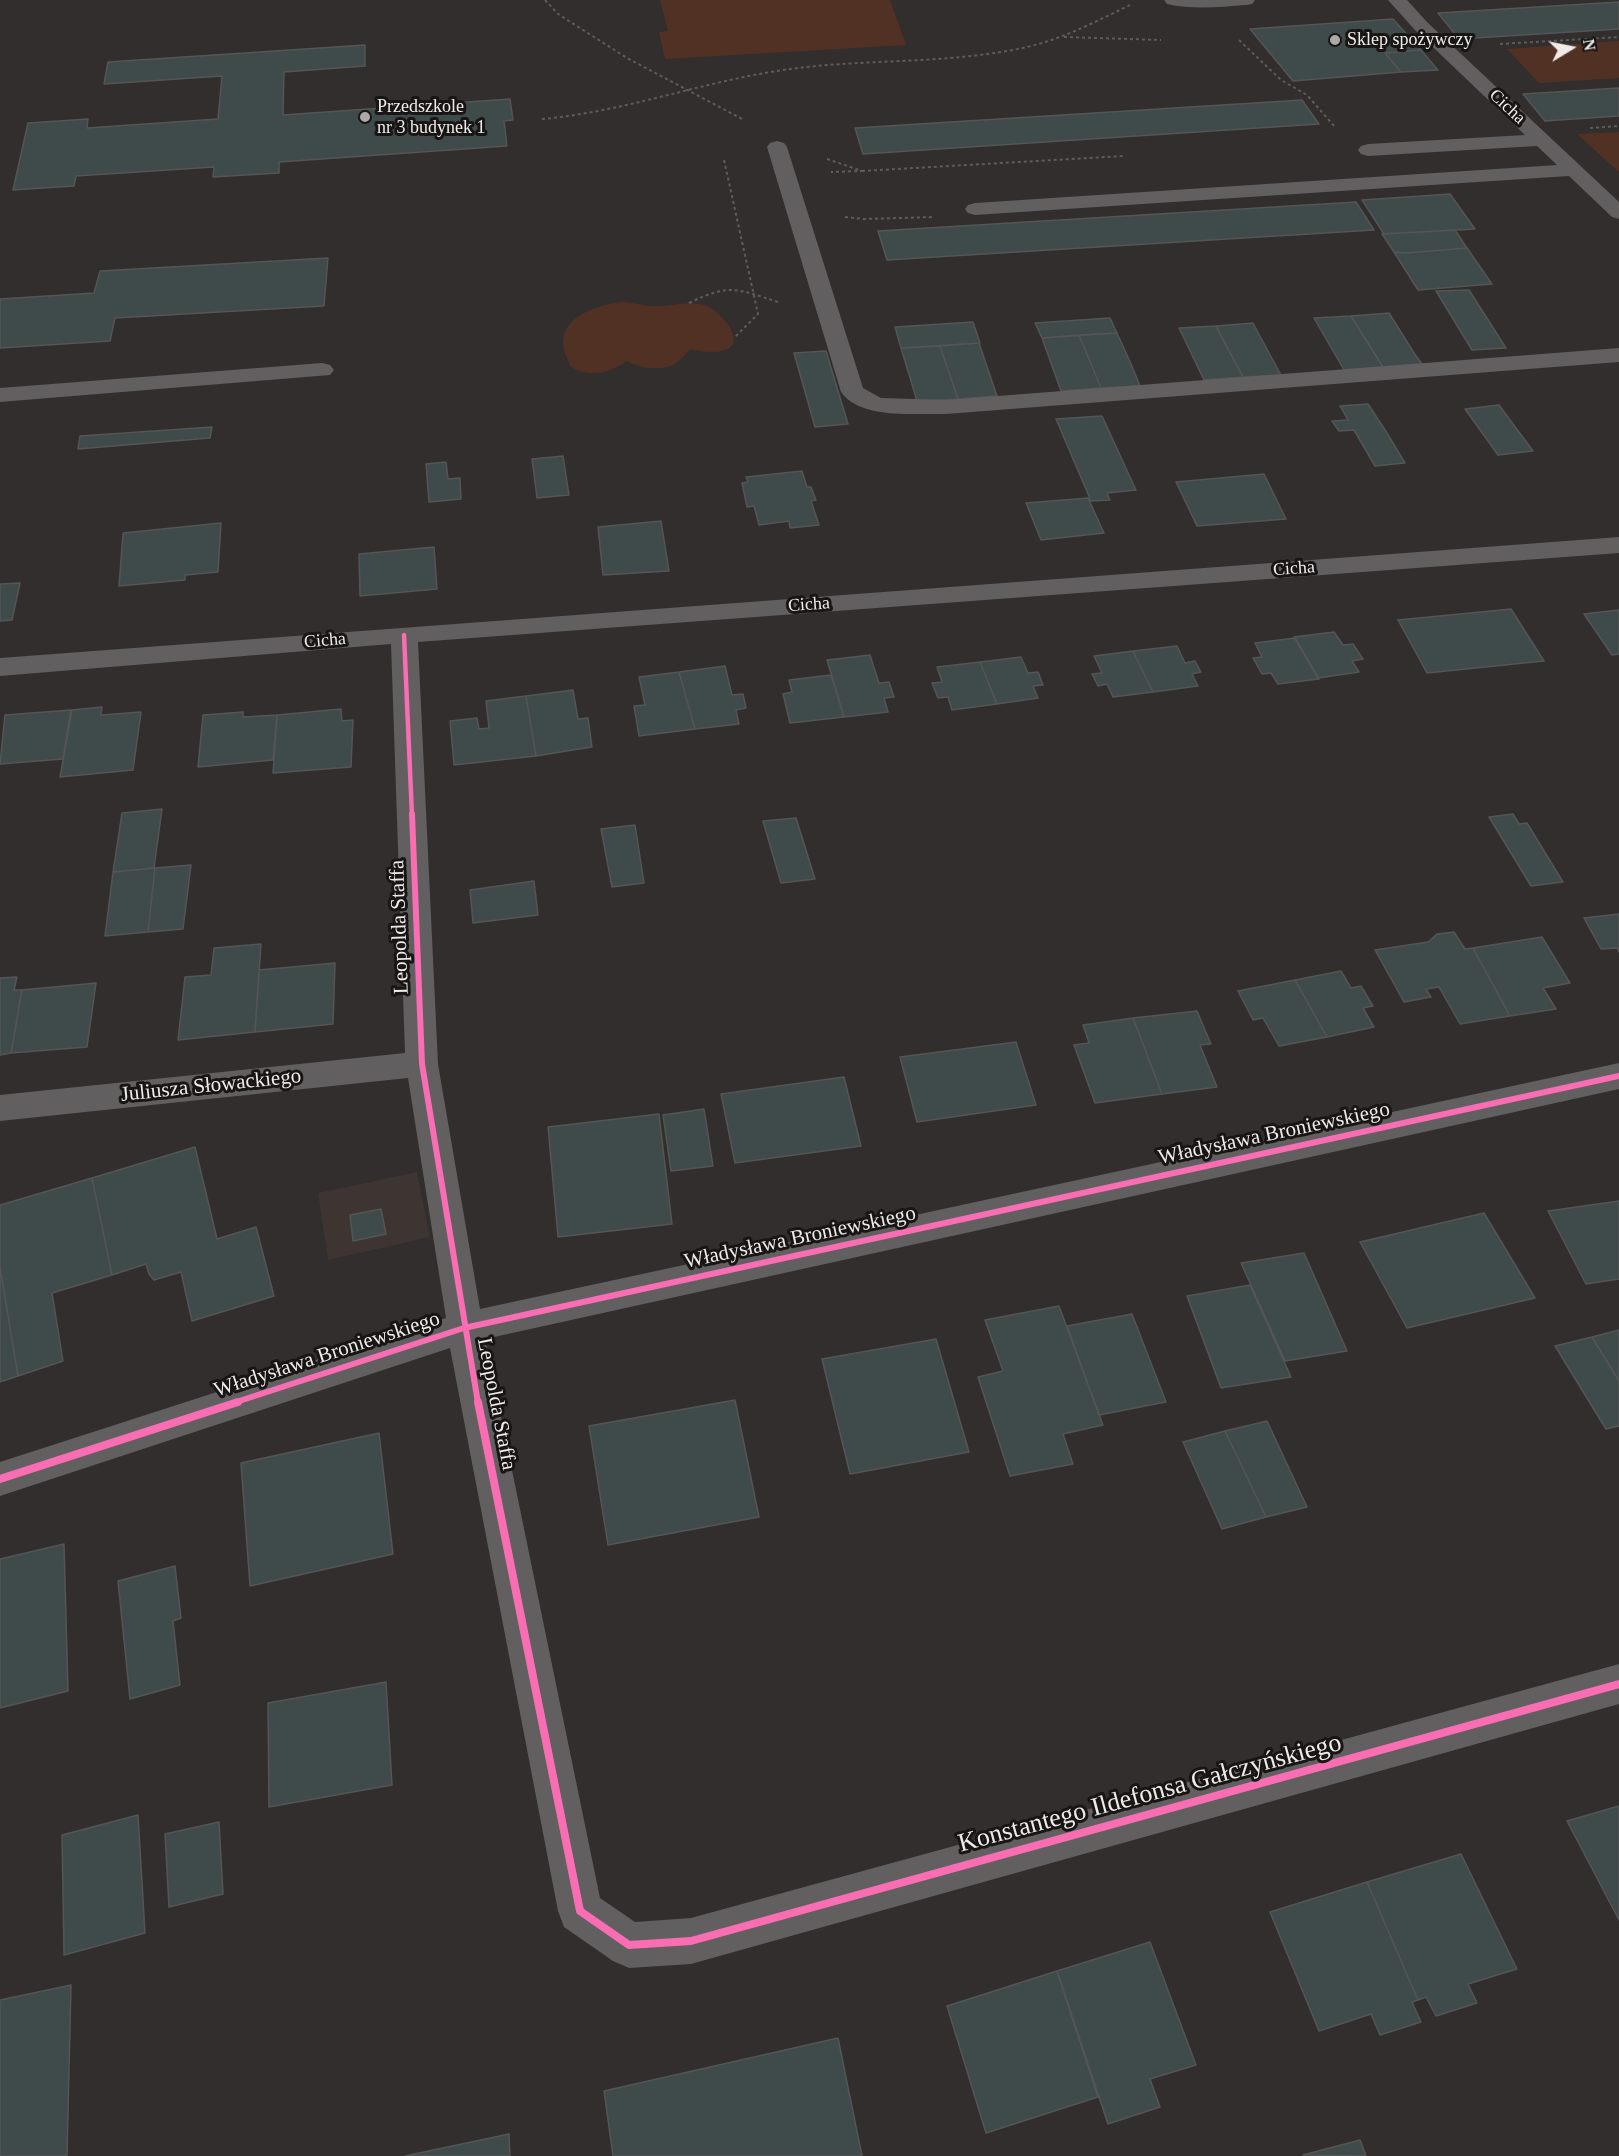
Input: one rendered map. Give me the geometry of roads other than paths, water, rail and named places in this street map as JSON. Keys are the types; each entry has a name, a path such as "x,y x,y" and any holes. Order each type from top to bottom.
{"street":[{"path":"1173,0 1203,3 1246,0"},
{"name":"Cicha","path":"1397,0 1421,26 1619,213"},
{"path":"1368,150 1542,140"},
{"path":"777,147 853,392 876,405 946,407 1619,355"},
{"path":"975,209 1573,170"},
{"path":"0,395 322,370"},
{"name":"Cicha","path":"0,667 1619,545"},
{"name":"Leopolda Staffa","path":"404,635 422,1064 464,1328 580,1911 629,1945 691,1941"},
{"name":"Juliusza Słowackiego","path":"0,1108 422,1064"},
{"name":"Władysława Broniewskiego","path":"0,1479 464,1328 1619,1076"},
{"name":"Konstantego Ildefonsa Gałczyńskiego","path":"691,1941 1619,1684"}],"place":[{"name":"Sklep spożywczy","path":"1335,40"},
{"name":"Przedszkole nr 3 budynek 1","path":"365,117"}]}
